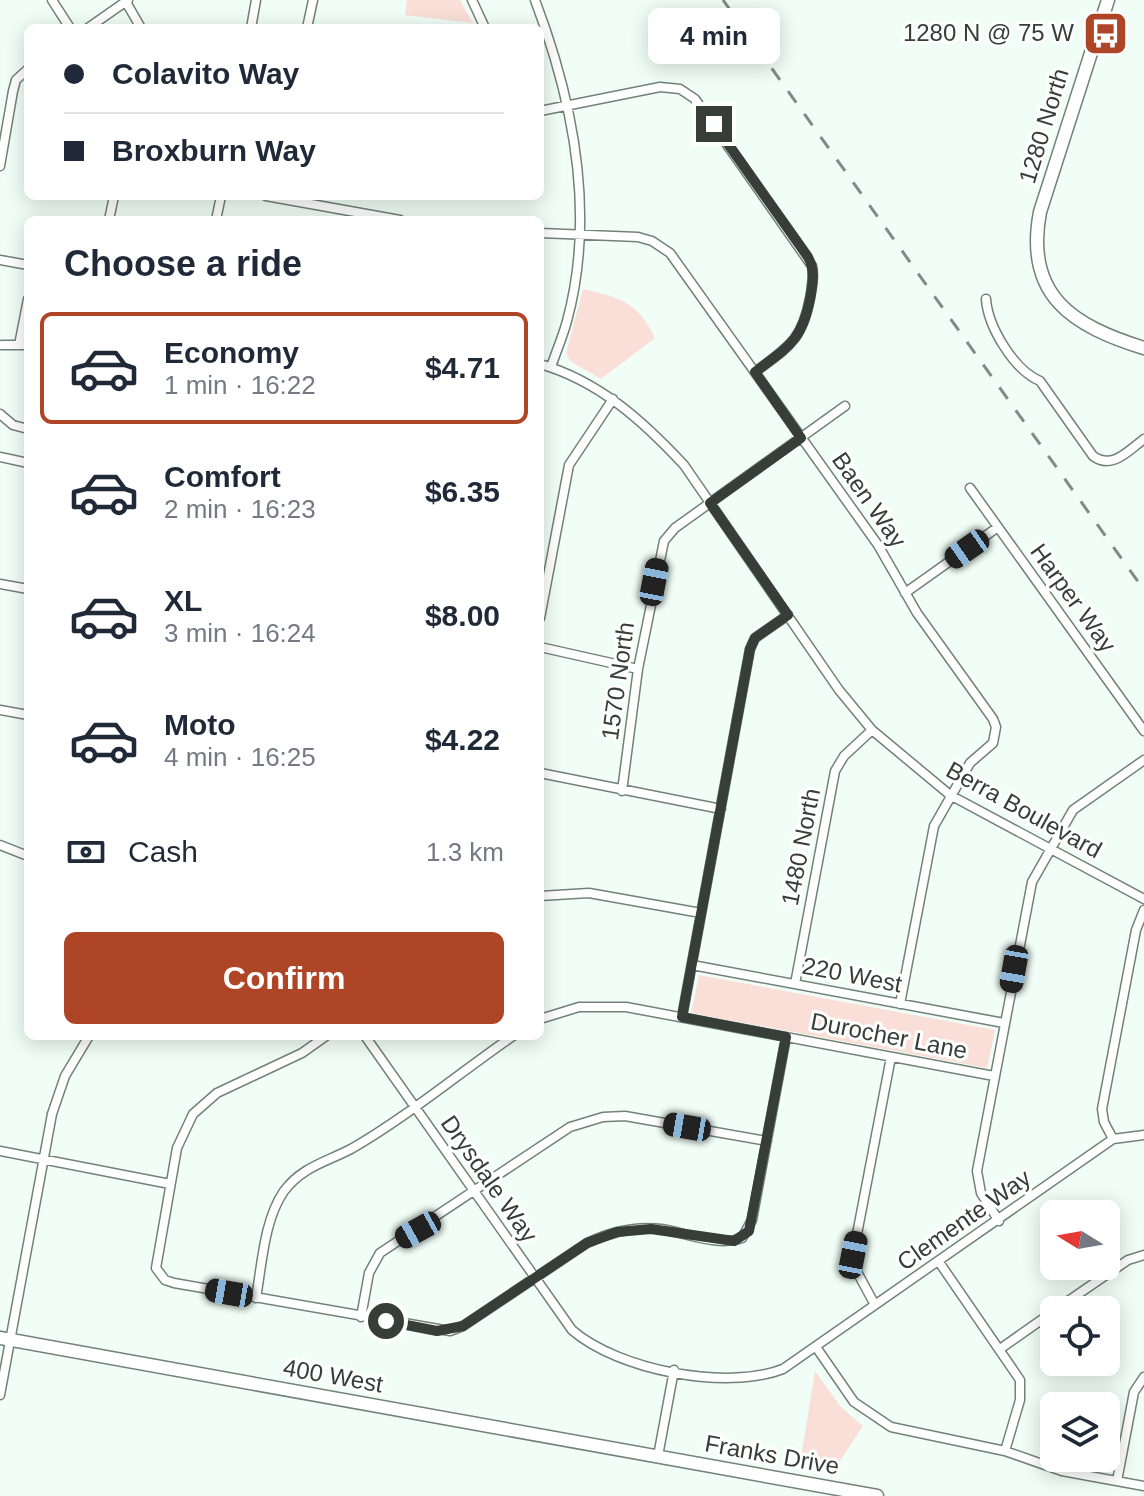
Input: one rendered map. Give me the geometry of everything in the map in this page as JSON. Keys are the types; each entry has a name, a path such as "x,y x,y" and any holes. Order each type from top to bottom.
{"street":[{"path":"52,0 67,24"},
{"path":"252,24 256,0"},
{"path":"308,24 313,0"},
{"path":"472,0 483,24"},
{"path":"535,0 542,24"},
{"name":"1280 North","path":"1108,0 1040,212 1036,245 1046,286 1072,317 1108,337 1144,348"},
{"path":"94,24 127,1 139,24"},
{"path":"544,29 568,106 578,180 578,235 567,321 551,367"},
{"path":"0,166 16,80 24,73"},
{"path":"544,110 660,87 680,89 695,99 812,266 813,283 802,332 790,346 755,372"},
{"path":"288,200 378,216"},
{"name":"Baen Way","path":"544,233 638,237 665,248 755,372 878,545 905,593 993,719 996,736 988,748 970,763 950,795"},
{"path":"0,260 24,264"},
{"path":"986,299 988,320 1027,376 1040,381 1093,456 1101,462 1112,462 1144,439"},
{"path":"0,356 1,344 23,345"},
{"name":"Berra Boulevard","path":"544,365 613,399 644,424 684,465 839,690 872,730 950,795 1144,899"},
{"path":"544,597 569,465 613,399"},
{"name":"1570 North","path":"622,791 638,669 661,547 675,528 845,406"},
{"path":"0,414 13,425 24,428"},
{"path":"0,457 24,462"},
{"name":"Harper Way","path":"970,488 1144,731"},
{"path":"905,593 998,527"},
{"path":"0,584 24,588"},
{"path":"682,1017 750,649 755,638 788,615"},
{"path":"544,648 638,669"},
{"path":"0,710 24,714"},
{"name":"1480 North","path":"795,984 835,771 844,756 872,730"},
{"path":"999,1221 984,1199 978,1178 1027,898 1049,849 1073,810 1144,760"},
{"path":"544,774 721,809"},
{"path":"900,1004 930,839 950,795"},
{"path":"0,845 24,854"},
{"path":"544,896 589,893 701,913"},
{"path":"1113,1139 1104,1122 1103,1103 1136,930 1144,910"},
{"name":"220 West","path":"692,965 1004,1023"},
{"name":"Durocher Lane","path":"544,1018 568,1009 603,1005 994,1076"},
{"path":"320,1040 302,1053 217,1093 200,1106 179,1138 156,1259 159,1275 174,1283 450,1331 463,1326 587,1243 617,1232 651,1229 725,1241 742,1238 752,1220 786,1037"},
{"path":"0,1395 5,1339 60,1089 87,1040"},
{"name":"Drysdale Way","path":"368,1040 565,1323 588,1343 618,1358 674,1370"},
{"path":"256,1298 273,1216 291,1183 312,1165 351,1148 507,1040"},
{"path":"875,1305 856,1270 853,1255 891,1057"},
{"path":"361,1317 369,1273 380,1253 560,1132 603,1117 636,1117 767,1141"},
{"name":"Clemente Way","path":"674,1370 725,1379 748,1378 783,1369 1113,1139 1144,1135"},
{"path":"0,1151 170,1184"},
{"path":"1075,1296 1128,1260 1144,1255"},
{"path":"939,1262 1018,1376 1022,1390 1005,1451"},
{"path":"1000,1349 1040,1320"},
{"name":"400 West","path":"5,1339 658,1456"},
{"path":"816,1347 854,1402 876,1420 904,1431 1005,1451 1062,1471 1144,1486"},
{"path":"658,1456 674,1370"},
{"path":"1117,1481 1134,1392 1144,1377"},
{"name":"Franks Drive","path":"658,1456 832,1492 877,1496"}],"shaded area":[{"path":"407,0 460,0 473,23 405,15"},
{"path":"583,289 626,303 642,316 655,338 601,379 570,361 566,353"},
{"path":"699,975 995,1030 987,1068 691,1013"},
{"path":"815,1371 841,1407 863,1426 834,1470 800,1464"}],"railway":[{"path":"723,0 1144,590"}],"place":[{"name":"1280 N @ 75 W","path":"1105,33"}],"route":[{"path":"386,1321 437,1331 450,1331 463,1326 587,1243 617,1232 651,1229 734,1241 749,1231 786,1037 682,1017 750,649 755,638 788,615 710,503 801,438 755,372 797,340 806,323 814,278 808,257 714,124"}]}
